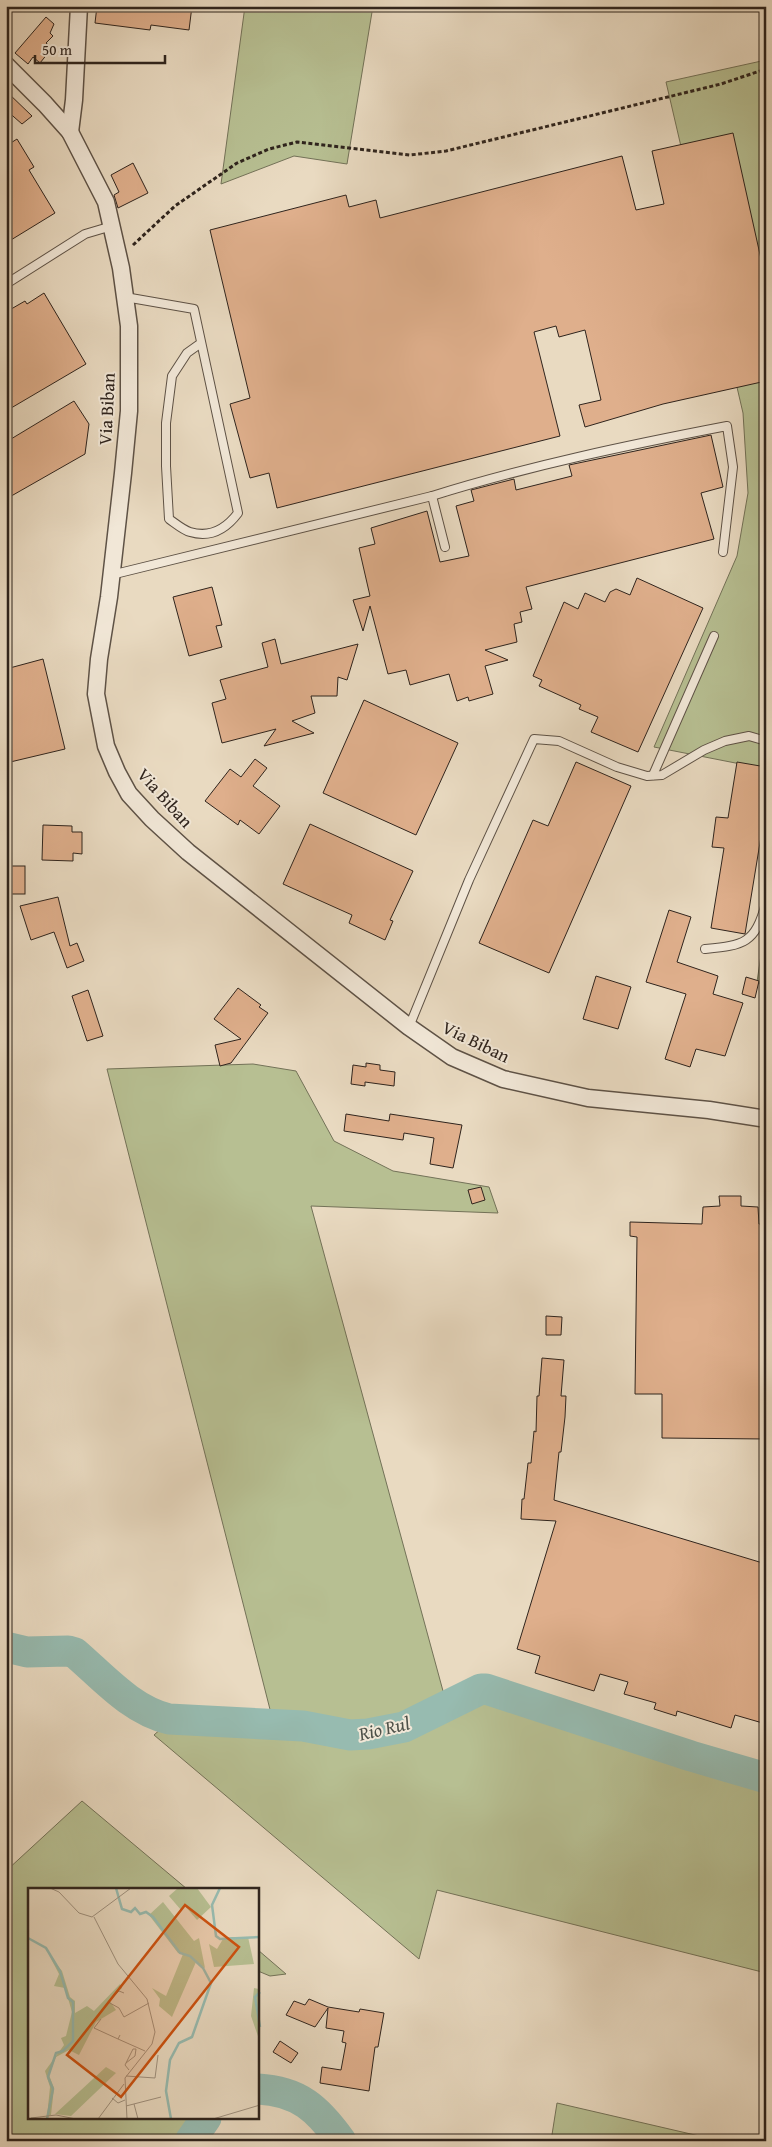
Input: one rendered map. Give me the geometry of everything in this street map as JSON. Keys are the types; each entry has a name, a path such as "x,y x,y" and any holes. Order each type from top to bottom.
{"street":[{"path":"70,132 74,100 79,6"},
{"name":"Via Biban","path":"6,65 70,132 106,202 119,258 129,326 128,411 111,575 96,694 106,746 129,794 152,819 188,852 409,1027 452,1057 503,1079 588,1098 709,1110 766,1120"}],"lane":[{"path":"6,284 86,234 112,226"},
{"path":"125,297 194,309 238,513 230,524 221,530 208,533 189,532 169,519 166,466 166,423 172,376 188,353 201,343"},
{"path":"111,575 640,443 727,426 733,467 723,552"},
{"path":"432,496 445,547"},
{"path":"653,776 714,636"},
{"path":"409,1027 469,880 534,739 560,741 618,767 647,776 662,775 704,750 725,741 749,736 766,741"},
{"path":"704,948 734,946 748,939 760,925 766,904"}],"path":[{"path":"119,258 175,206 237,163 269,149 297,142 410,155 446,151 721,84 766,69"}],"green space":[{"path":"245,6 373,6 347,164 294,156 221,184"},
{"path":"766,60 766,769 654,747 737,556 748,493 743,413 666,82"},
{"path":"766,921 766,986 757,982"},
{"path":"253,1064 296,1071 334,1141 393,1171 489,1187 498,1213 311,1206 446,1702 463,1696 492,1677 688,1742 766,1765 766,1973 437,1890 419,1959 154,1735 180,1712 276,1733 107,1069"},
{"path":"82,1801 186,1888 28,1888 28,2120 189,2120 174,2141 6,2141 6,1871"},
{"path":"259,1951 286,1974 270,1976 259,1971"},
{"path":"557,2103 721,2141 551,2141"}],"building":[{"path":"97,6 192,6 189,30 151,25 150,30 95,23"},
{"path":"46,17 54,24 50,33 53,36 46,43 52,48 40,63 33,57 28,64 15,53"},
{"path":"6,91 32,116 22,124 6,110"},
{"path":"733,133 761,259 766,258 766,381 663,404 585,427 579,405 601,400 585,330 559,337 556,326 534,332 560,436 277,508 269,473 250,478 230,404 250,398 210,230 346,195 349,207 376,200 380,218 622,156 636,210 664,204 652,151"},
{"path":"17,139 34,167 29,170 55,213 6,243 6,146"},
{"path":"133,163 148,193 118,208 114,195 119,192 111,175"},
{"path":"44,293 86,364 6,411 6,312 25,301 27,304"},
{"path":"74,401 89,424 85,454 6,499 6,442"},
{"path":"711,435 723,487 701,493 714,539 526,587 532,609 520,612 522,622 514,624 517,642 485,650 508,660 485,666 493,694 469,701 468,697 457,701 449,674 410,685 406,670 388,674 370,606 363,631 353,600 370,596 359,548 375,544 371,528 427,511 440,562 469,556 456,506 474,501 471,490 514,479 516,490 572,476 569,465"},
{"path":"637,578 703,608 638,752 591,732 598,717 579,709 581,705 539,686 542,680 533,676 564,602 578,609 585,593 605,602 610,592 616,589 630,595"},
{"path":"212,587 222,625 216,626 222,647 189,656 173,597"},
{"path":"275,639 281,664 358,644 347,680 338,677 337,696 311,696 315,713 292,721 314,733 264,746 276,729 222,743 212,703 226,699 220,680 268,667 262,643"},
{"path":"43,659 65,749 6,763 6,669"},
{"path":"364,700 458,743 416,835 323,793"},
{"path":"255,759 267,768 253,786 280,806 259,834 240,820 238,825 205,801 230,769 241,777"},
{"path":"576,762 631,786 549,973 479,943 533,820 548,826"},
{"path":"737,762 766,767 766,806 745,934 711,928 724,848 712,847 716,817 728,818"},
{"path":"310,824 413,871 390,920 393,921 385,940 349,923 352,915 283,884"},
{"path":"43,825 72,826 72,832 82,832 82,854 73,853 73,861 42,860"},
{"path":"6,866 25,866 25,894 6,894"},
{"path":"58,897 70,946 77,943 84,961 67,968 54,932 31,940 20,906"},
{"path":"669,910 691,917 677,962 718,976 713,994 743,1003 725,1056 696,1049 690,1067 665,1059 686,994 646,982"},
{"path":"596,976 631,987 618,1029 583,1019"},
{"path":"746,977 759,981 755,998 742,994"},
{"path":"238,988 261,1005 259,1007 268,1013 231,1063 220,1066 215,1045 241,1039 214,1019"},
{"path":"88,990 103,1036 87,1041 72,996"},
{"path":"366,1063 380,1065 380,1070 395,1072 394,1086 365,1082 365,1086 351,1084 353,1065 366,1067"},
{"path":"346,1114 389,1121 390,1114 462,1125 453,1168 430,1164 434,1138 404,1133 403,1140 344,1131"},
{"path":"481,1187 485,1200 472,1204 468,1190"},
{"path":"719,1196 741,1196 741,1206 758,1207 759,1224 766,1224 766,1439 662,1438 662,1394 635,1394 637,1237 630,1236 630,1222 702,1224 703,1207 720,1206"},
{"path":"546,1316 562,1317 561,1335 546,1335"},
{"path":"542,1358 564,1360 561,1396 566,1396 565,1417 554,1500 766,1564 766,1724 735,1715 731,1728 677,1711 676,1716 654,1709 656,1703 624,1694 628,1682 600,1674 594,1691 535,1673 540,1656 517,1649 556,1521 521,1519 528,1463 531,1463 534,1431 536,1432 537,1396 539,1396"},
{"path":"309,1999 328,2007 359,2012 360,2009 384,2013 378,2047 375,2047 369,2091 320,2083 322,2067 341,2070 346,2043 342,2042 344,2031 326,2028 328,2008 315,2027 286,2015 294,2001 305,2005"},
{"path":"280,2041 298,2053 291,2063 273,2052"}],"waterway":[{"name":"Rio Rul","path":"6,1647 27,1652 68,1651 75,1653 118,1692 155,1715 169,1719 303,1726 350,1735 368,1734 404,1727 481,1689 486,1689 691,1756 766,1778"},
{"path":"259,2089 285,2093 306,2104 324,2120 341,2141"},
{"path":"190,2141 205,2120"}]}
